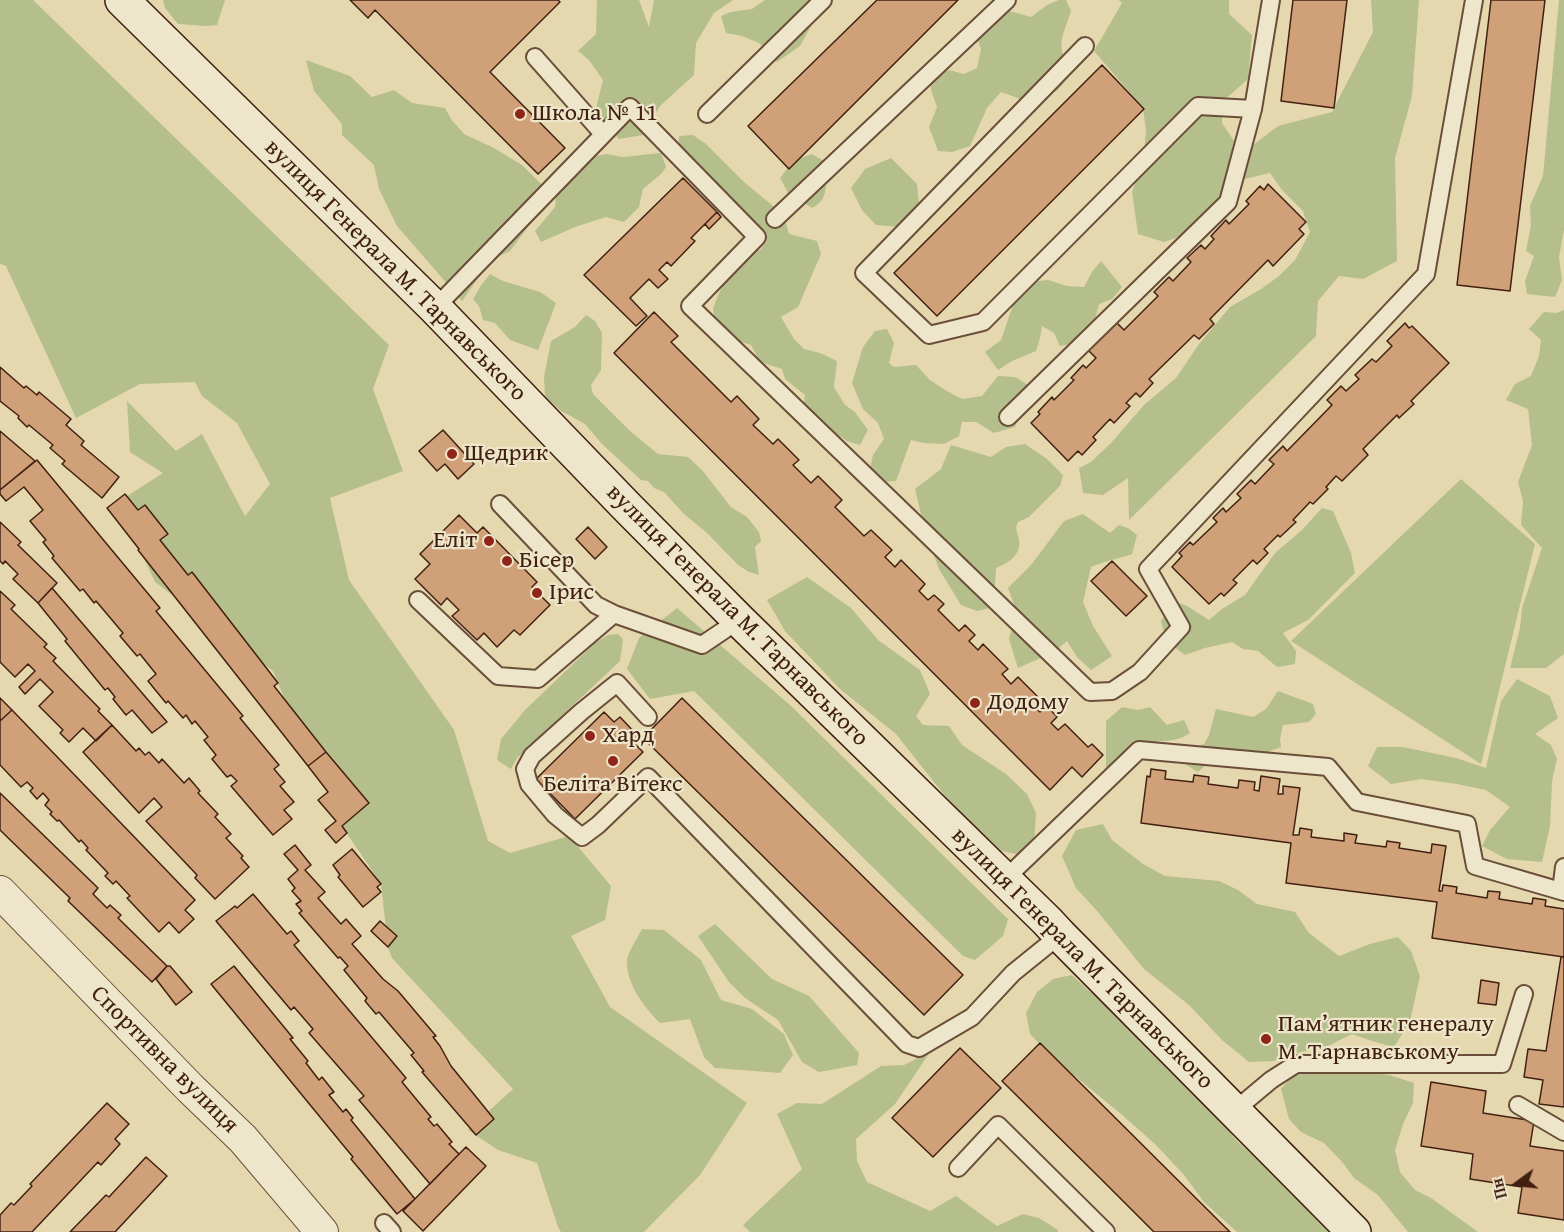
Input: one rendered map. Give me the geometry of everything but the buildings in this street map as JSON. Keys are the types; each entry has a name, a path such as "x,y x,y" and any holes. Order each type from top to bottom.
{"main road":[{"name":"вулиця Генерала М. Тарнавського","path":"122,0 435,309 739,620 1047,921 1354,1232"}],"street":[{"name":"Спортивна вулиця","path":"0,892 190,1088 243,1139 322,1232"}],"lane":[{"path":"707,114 823,0"},
{"path":"775,219 1007,0"},
{"path":"1008,417 1228,202 1253,109 1271,0"},
{"path":"435,309 630,107 756,237 690,306 1090,692 1112,691 1140,672 1181,627 1148,569 1426,274 1474,0"},
{"path":"1085,46 864,273 929,335 983,322 1198,106 1253,109"},
{"path":"535,57 603,134"},
{"path":"500,504 596,605 614,614 702,645 739,620"},
{"path":"418,600 498,676 538,679 614,614"},
{"path":"648,717 617,683 532,756 525,769 530,783 555,815 582,837 598,825 648,777 907,1044 919,1048 972,1017 1013,973 1060,935"},
{"path":"1004,880 1139,750 1328,767 1357,802 1467,824 1474,866 1563,892 1564,867"},
{"path":"1234,1111 1271,1080 1296,1064 1502,1064 1524,994"},
{"path":"1518,1105 1564,1132"},
{"path":"958,1168 998,1125 1106,1232"}],"green space":[{"path":"0,0 33,0 389,345 373,389 403,471 330,498 349,580 454,730 488,841 510,853 569,836 611,886 605,920 571,936 610,1007 747,1103 700,1175 644,1232 561,1232 537,1163 498,1150 468,1130 513,1089 392,958 388,947 381,884 342,826 273,671 155,582 118,502 163,473 130,452 127,401 176,451 202,434 245,516 270,484 237,423 202,396 195,382 140,384 76,418 6,266 0,264"},
{"path":"163,0 225,0 217,25 206,26 178,24 165,8"},
{"path":"597,0 639,0 649,27 654,0 733,0 714,13 696,43 694,75 660,106 643,135 619,139 595,113 603,80 589,60 578,51 596,34"},
{"path":"765,0 828,0 800,46 777,62 759,43 726,33 721,16 752,9"},
{"path":"1066,0 1071,11 1063,35 1062,49 1074,70 1058,90 1026,101 1001,92 987,108 970,146 952,152 938,151 929,127 937,107 929,79 949,70 964,74 977,68 981,49 975,32 1006,10 1031,17 1047,5"},
{"path":"1119,0 1229,0 1229,14 1252,35 1248,79 1222,102 1222,123 1238,147 1226,189 1194,232 1164,242 1138,234 1132,192 1143,161 1146,131 1143,108 1094,51 1122,3"},
{"path":"1371,0 1419,0 1412,96 1395,158 1397,261 1363,279 1339,276 1318,301 1316,336 1129,520 1128,478 1103,495 1083,493 1079,468 1091,462 1144,405 1176,378 1199,344 1230,307 1279,276 1295,260 1310,232 1303,211 1282,190 1270,173 1240,180 1253,145 1278,126 1332,112 1373,32"},
{"path":"1559,0 1564,0 1564,230 1559,257 1562,280 1555,297 1527,294 1525,281 1534,256 1526,251 1531,225 1530,206 1543,176"},
{"path":"306,60 350,76 372,97 394,90 412,103 445,108 464,134 522,165 546,189 545,199 537,215 510,251 491,260 462,301 397,226 379,189 374,165 342,135 342,124 314,91"},
{"path":"693,135 706,144 744,182 784,215 789,234 817,241 821,254 798,307 781,317 794,339 804,349 837,361 834,387 845,405 855,412 868,430 860,445 847,441 834,432 814,437 805,429 803,410 805,395 785,379 782,369 760,362 751,345 717,334 713,309 728,276 748,252 760,250 767,241 753,221 703,173 690,155 678,150 679,136"},
{"path":"661,153 666,167 643,189 639,207 624,222 606,217 541,242 535,231 555,207 557,182 584,158 606,154 623,157"},
{"path":"812,154 824,161 826,187 822,199 812,208 788,193 780,178 794,160"},
{"path":"891,158 917,184 919,204 899,227 876,225 862,210 851,188 865,169"},
{"path":"1101,261 1122,287 1112,299 1099,304 1091,335 1075,343 1060,346 1054,333 1042,326 1036,351 998,370 985,352 1001,340 1016,296 1029,282 1048,280 1067,286 1084,287"},
{"path":"490,274 503,281 540,292 556,303 538,350 510,340 495,323 483,320 479,306 473,299"},
{"path":"1564,310 1564,654 1546,668 1510,668 1520,628 1522,608 1542,548 1521,525 1523,501 1518,482 1532,445 1528,409 1506,400 1515,384 1531,376 1539,356 1541,340 1529,329 1544,312 1557,313"},
{"path":"586,315 595,321 602,333 601,370 591,385 593,394 630,431 658,454 688,457 702,470 731,507 747,517 759,532 761,541 755,547 759,575 738,565 664,492 654,488 648,481 641,480 602,444 585,424 561,411 545,397 544,377 551,341 575,327"},
{"path":"887,329 894,343 889,363 894,367 916,365 930,380 962,399 982,396 998,376 1015,377 1028,385 1015,427 994,433 976,422 962,422 959,436 944,444 911,440 896,481 882,482 869,473 873,455 884,439 878,423 863,409 852,383 863,347 875,331"},
{"path":"1025,444 1047,459 1063,475 1060,486 1029,517 1018,522 1016,529 1019,546 1016,555 996,568 990,608 977,611 961,605 939,569 925,531 915,489 941,469 951,445 991,457 1006,447"},
{"path":"1461,479 1535,544 1481,764 1291,641"},
{"path":"1322,508 1333,511 1351,553 1355,573 1308,620 1283,633 1296,651 1295,664 1277,667 1258,651 1243,649 1232,642 1185,655 1166,641 1161,621 1174,601 1187,606 1209,620 1245,595 1275,553 1302,530"},
{"path":"1083,514 1110,533 1119,525 1137,535 1132,554 1091,567 1083,602 1093,626 1112,656 1091,670 1077,657 1067,641 1054,652 1018,668 1009,639 1017,612 1008,588 1031,565 1064,521"},
{"path":"807,577 851,608 878,640 920,670 930,694 916,716 923,725 949,726 962,745 1006,774 1027,794 1036,813 1034,845 1022,855 1001,851 957,811 896,734 840,689 785,631 767,600"},
{"path":"677,608 790,705 1008,919 1003,936 975,960 963,956 694,691 650,699 627,669 639,638"},
{"path":"618,634 623,639 620,661 517,758 511,769 497,760 501,739 525,710 595,643 608,635"},
{"path":"1517,679 1550,696 1558,718 1535,734 1551,745 1557,759 1552,781 1550,826 1542,862 1507,859 1482,846 1490,830 1510,807 1486,790 1421,779 1391,784 1368,766 1377,747 1403,747 1456,758 1486,768 1501,701"},
{"path":"1278,691 1313,704 1316,714 1309,722 1283,725 1281,747 1270,751 1261,764 1211,760 1198,772 1186,765 1186,750 1204,744 1209,735 1216,709 1253,717 1266,709"},
{"path":"1122,707 1138,710 1150,707 1167,725 1184,720 1190,733 1175,740 1158,741 1146,755 1116,775 1106,769 1106,721"},
{"path":"1103,824 1112,840 1143,864 1165,876 1219,881 1238,890 1257,904 1295,912 1309,933 1339,956 1370,944 1398,937 1411,951 1420,976 1410,1021 1394,1047 1352,1034 1328,1046 1274,1061 1249,1062 1222,1040 1189,1005 1144,969 1076,888 1062,856 1076,830"},
{"path":"715,924 772,979 809,996 859,1053 857,1065 819,1072 802,1062 778,1020 745,998 729,982 698,936"},
{"path":"642,929 664,930 701,960 721,1000 752,1009 784,1034 793,1055 780,1073 715,1068 704,1057 690,1019 660,1023 637,994 627,969 631,949"},
{"path":"1072,975 1141,1030 1173,1061 1236,1140 1338,1232 1237,1232 1204,1202 1184,1175 1155,1144 1054,1059 1030,1034 1026,1013 1037,992 1053,979"},
{"path":"930,1052 895,1104 856,1139 857,1161 867,1182 930,1211 956,1196 997,1226 1023,1214 1039,1218 1058,1232 750,1232 743,1225 802,1169 777,1114 797,1103 822,1104 881,1066 904,1065"},
{"path":"1359,1071 1389,1075 1414,1083 1413,1103 1403,1124 1395,1150 1400,1172 1415,1190 1431,1198 1478,1232 1408,1232 1378,1195 1354,1178 1324,1143 1301,1132 1289,1119 1281,1089 1296,1072"}],"place":[{"name":"Школа № 11","path":"520,114"},
{"name":"Щедрик","path":"452,454"},
{"name":"Еліт","path":"489,541"},
{"name":"Бісер","path":"507,561"},
{"name":"Ірис","path":"537,593"},
{"name":"Додому","path":"975,703"},
{"name":"Хард","path":"590,736"},
{"name":"Беліта Вітекс","path":"613,761"},
{"name":"Пам’ятник генералу М. Тарнавському","path":"1266,1039"}]}
